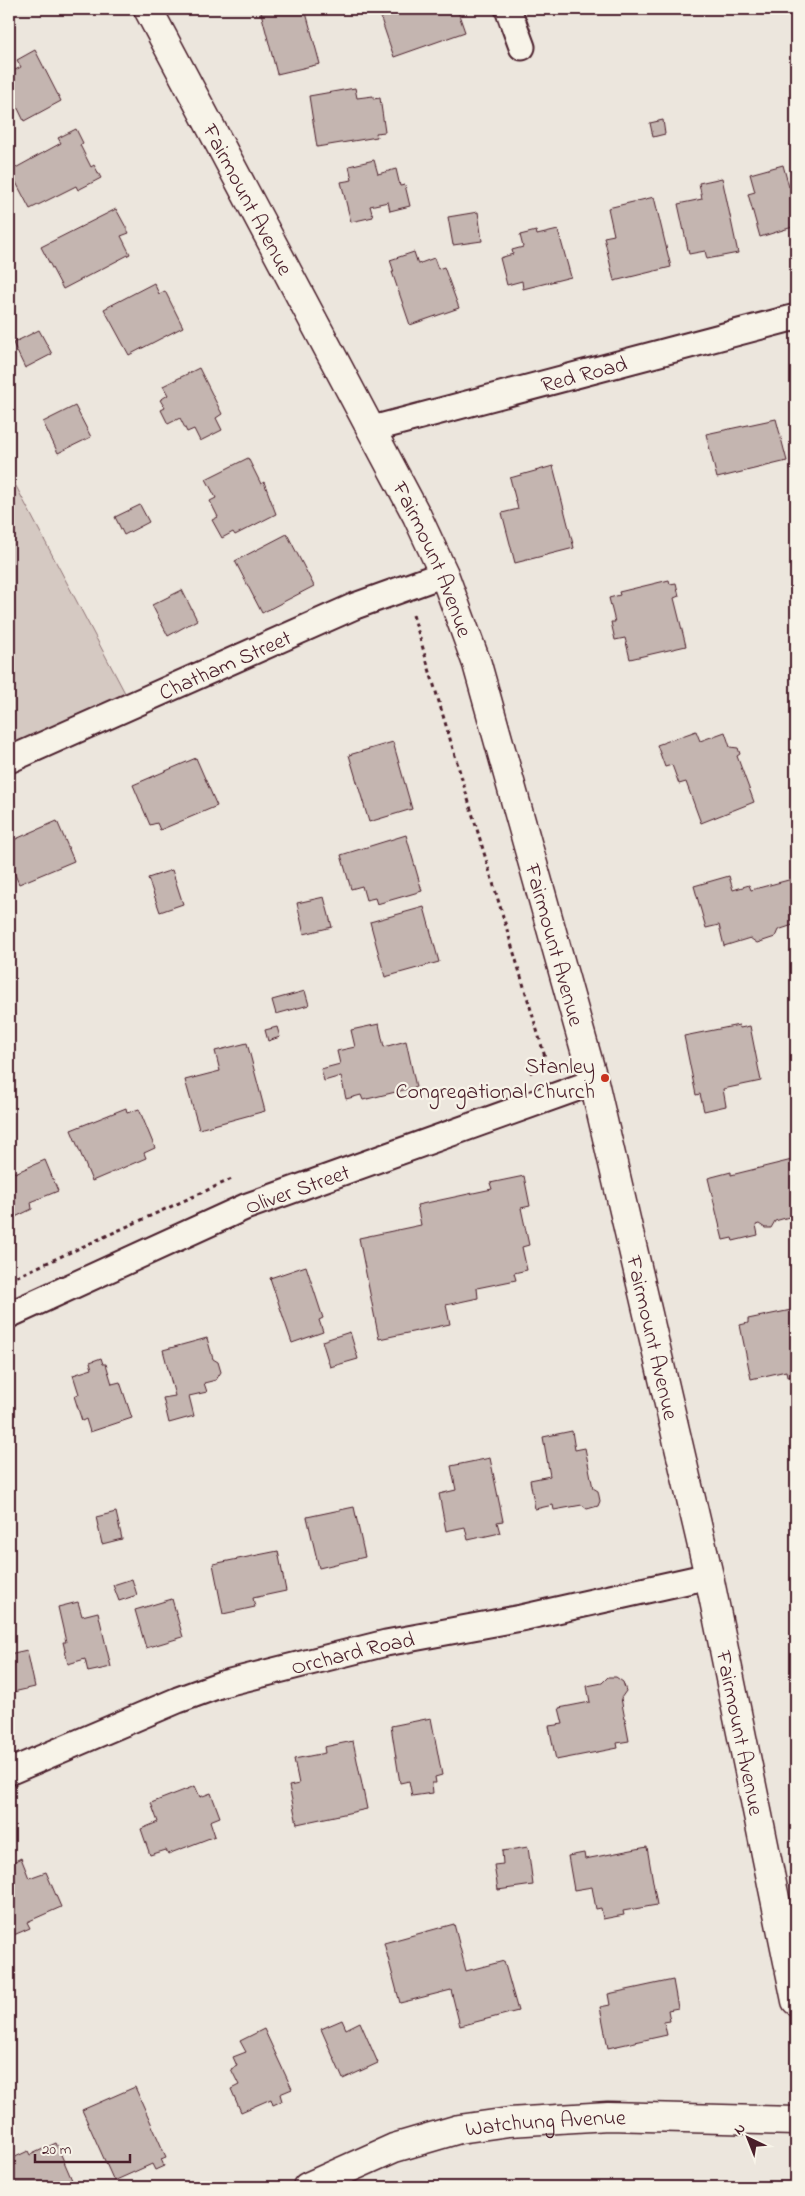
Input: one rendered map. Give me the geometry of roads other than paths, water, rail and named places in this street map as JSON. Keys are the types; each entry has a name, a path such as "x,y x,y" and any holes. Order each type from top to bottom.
{"main road":[{"name":"Fairmount Avenue","path":"148,9 417,516 444,574 477,664 504,754 594,1082 709,1576 796,2001"},
{"name":"Watchung Avenue","path":"307,2187 394,2148 459,2129 509,2122 608,2116 796,2120"}],"street":[{"path":"508,9 522,47"},
{"name":"Red Road","path":"372,429 796,317"},
{"name":"Chatham Street","path":"9,760 355,606 444,574"},
{"name":"Oliver Street","path":"9,1315 245,1207 594,1082"},
{"name":"Orchard Road","path":"9,1772 178,1700 222,1684 386,1643 521,1618 709,1576"}],"place":[{"name":"Stanley Congregational Church","path":"605,1078"}]}
